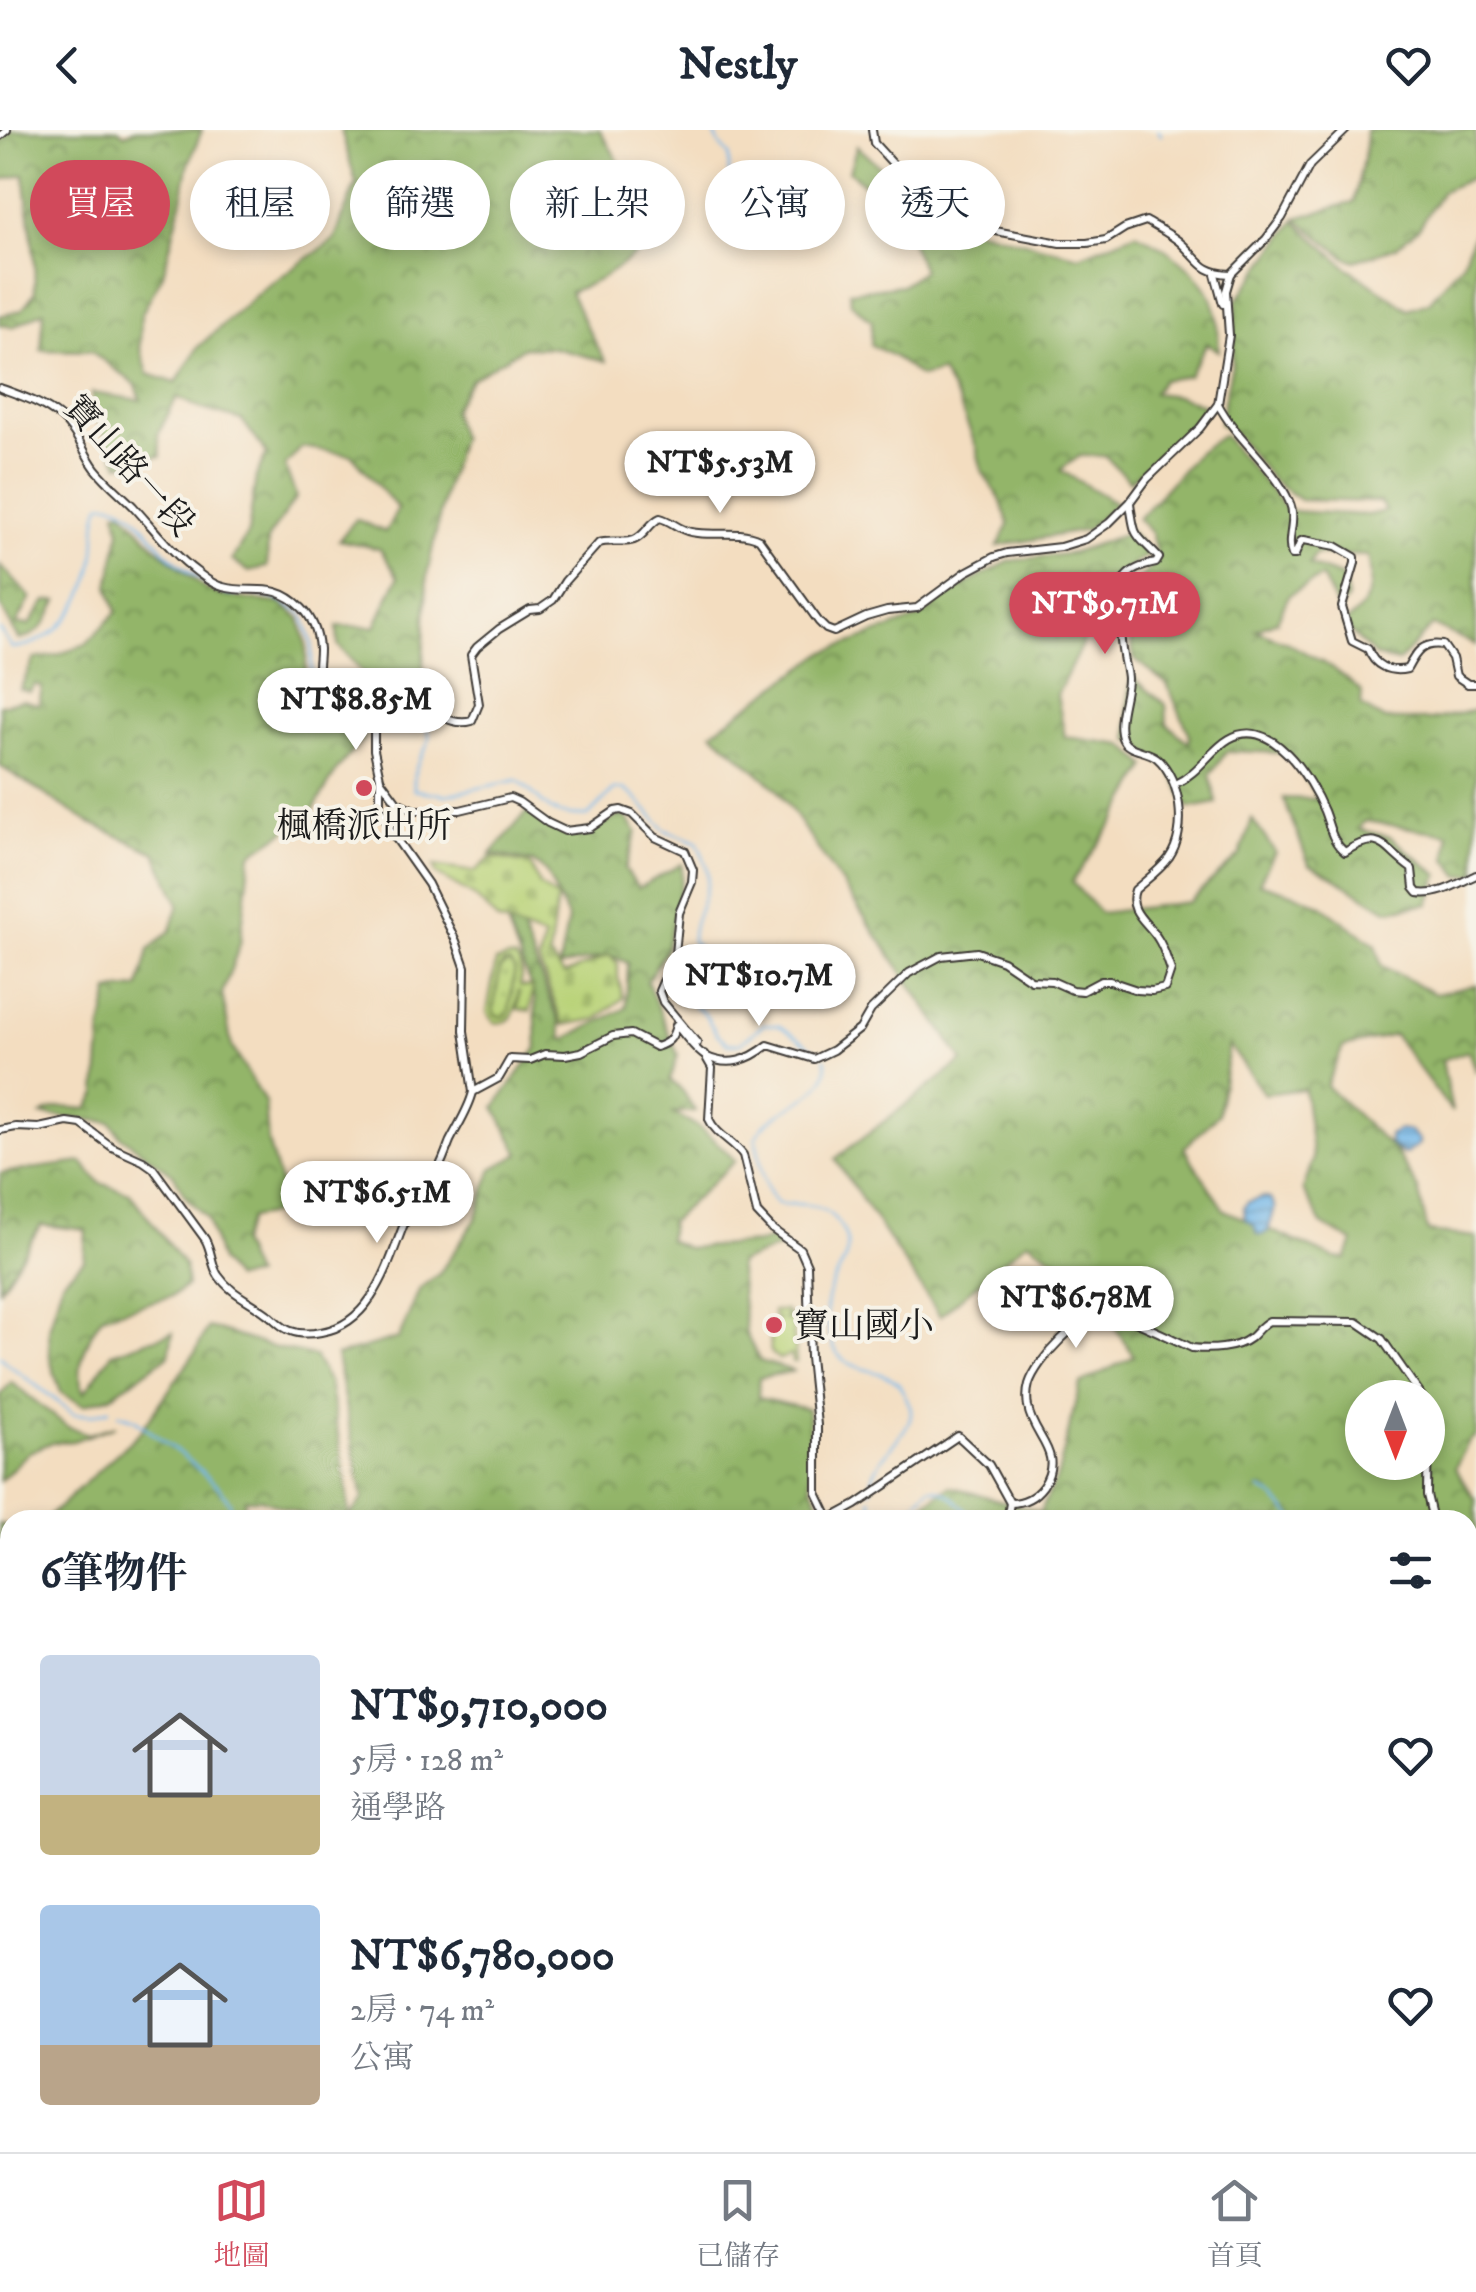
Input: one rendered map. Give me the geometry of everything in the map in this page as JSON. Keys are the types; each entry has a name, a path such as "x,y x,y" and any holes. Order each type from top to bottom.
{"street":[{"path":"0,136 7,130"},
{"path":"872,130 874,143 914,188 943,212 974,227 1060,243 1087,243 1106,240 1146,221 1180,242 1199,264 1215,274 1230,274"},
{"path":"826,1510 817,1493 818,1426 810,1357 807,1266 800,1250 758,1213 743,1155 710,1120 712,1068 659,994 674,954 680,913 692,882 693,870 685,851 655,837 632,814 621,810 590,828 565,830 548,823 515,799 503,798 460,810 414,810 397,802 380,778 375,764 374,705 418,705 458,723 472,721 479,704 471,655 477,647 519,616 554,600 599,542 640,538 651,522 660,518 694,533 748,533 760,539 822,626 834,632 866,617 917,608 994,557 1050,550 1086,539 1130,502 1218,404 1229,335 1226,291 1230,274 1266,239 1310,166 1346,130"},
{"path":"1215,274 1228,325"},
{"name":"寶山路一段","path":"0,388 39,403 61,418 99,473 168,546 206,579 222,587 270,590 304,610 317,634 317,682 324,699 351,708 374,705"},
{"path":"1218,404 1288,498 1294,523 1290,552 1295,556 1304,540 1336,546 1355,558 1342,607 1352,641 1368,650 1371,659 1382,668 1400,671 1407,669 1420,648 1429,644 1446,646 1456,676 1476,684"},
{"path":"473,1092 499,1078 510,1058 565,1056 613,1036 631,1034 656,1047 674,1036 676,1025 705,1056 734,1063 768,1045 814,1060 860,1029 871,1010 910,973 941,956 977,952 1002,961 1030,980 1052,981 1072,990 1082,991 1110,981 1136,990 1165,988 1171,970 1158,938 1140,919 1132,903 1135,890 1170,857 1179,836 1175,784 1158,759 1122,740 1121,711 1127,679 1120,636 1119,592 1124,578 1156,563 1158,558 1134,533 1130,502"},
{"path":"1175,784 1186,780 1230,738 1243,734 1268,738 1291,757 1323,810 1334,841 1345,852 1359,842 1373,840 1384,845 1392,856 1412,869 1418,893 1446,889 1476,875"},
{"path":"0,1130 74,1122 86,1128 112,1148 143,1161 156,1172 205,1239 214,1268 230,1290 295,1333 331,1331 351,1321 373,1294 396,1248 410,1207 441,1164 473,1092 464,1031 465,967 428,884 385,819 380,806 380,778"},
{"path":"1010,1503 1022,1503 1040,1491 1052,1462 1028,1408 1028,1387 1034,1372 1087,1316 1108,1312 1201,1349 1239,1345 1269,1322 1357,1322 1382,1340 1410,1380"},
{"path":"847,1510 958,1436 989,1465 1010,1503 1009,1510"},
{"path":"1428,1480 1431,1510"}],"green space":[{"path":"13,130 119,130 124,134 136,130 202,130 188,166 170,246 170,160 30,160 30,222 24,174 0,180 0,140"},
{"path":"341,130 600,130 618,160 510,160 510,250 643,250 601,279 570,292 606,361 554,348 524,347 471,379 452,410 460,439 427,575 423,667 429,696 372,684 338,645 337,626 375,627 398,577 380,549 339,540 356,519 385,532 398,509 352,455 302,447 285,466 296,497 268,538 267,567 248,571 232,560 248,533 256,476 267,454 242,420 199,408 177,397 158,434 161,456 119,464 92,410 92,393 141,400 136,385 91,351 41,350 44,311 13,327 0,325 0,316 22,310 35,292 34,250 169,250 163,274 141,315 140,346 148,374 176,383 198,347 263,289 320,250 330,250 350,199 350,250 490,250 490,160 350,162"},
{"path":"1366,130 1476,130 1476,176 1442,191 1419,228 1396,247 1355,261 1296,218 1354,202"},
{"path":"857,146 873,160 865,160 865,185 849,171"},
{"path":"1295,221 1347,267 1408,309 1429,302 1462,263 1476,229 1476,645 1433,625 1398,662 1375,656 1343,625 1368,595 1368,556 1315,554 1309,565 1343,577 1348,598 1338,609 1322,577 1289,595 1277,621 1255,630 1333,668 1362,692 1361,706 1385,720 1431,720 1476,710 1476,874 1460,876 1447,859 1449,834 1365,821 1358,829 1390,837 1439,875 1429,904 1387,910 1309,864 1283,798 1318,799 1289,753 1227,751 1210,775 1217,803 1189,808 1170,769 1129,739 1131,676 1166,705 1167,724 1189,743 1190,735 1167,684 1134,659 1124,597 1158,559 1151,533 1138,519 1198,452 1223,435 1288,511 1368,515 1385,511 1380,502 1300,500 1273,481 1235,434 1219,424 1232,364 1237,300"},
{"path":"1136,233 1173,255 1195,274 1216,310 1219,351 1207,343 1188,376 1162,380 1153,393 1203,405 1204,413 1130,481 1105,456 1080,456 1060,470 1116,503 1086,530 998,546 1009,525 1000,499 982,471 958,401 941,372 920,377 871,345 872,321 851,303 849,292 902,285 923,270 914,250 1005,250 1005,237 1079,256"},
{"path":"122,510 155,546 205,589 222,596 279,603 300,618 306,644 306,687 318,706 333,715 360,716 364,728 363,738 337,770 311,814 251,854 240,944 222,994 232,1047 265,1102 268,1142 283,1194 274,1214 250,1218 240,1243 254,1276 234,1279 220,1262 207,1218 185,1196 174,1175 119,1135 111,1122 42,1115 58,1108 88,1109 97,1094 102,1028 110,991 139,988 149,950 171,930 179,904 156,853 90,823 0,766 0,705 23,700 39,705 42,687 35,684 30,692 20,689 34,659 86,644 117,612 109,586 120,531 116,511"},
{"path":"1130,532 1150,553 1124,571 1108,626 1091,626 1057,695 1065,737 1124,745 1147,766 1072,882 1100,913 1189,902 1240,855 1252,819 1275,852 1259,883 1321,905 1376,945 1381,965 1435,994 1476,985 1476,1072 1468,1051 1442,1060 1452,1112 1394,1035 1343,1047 1326,1086 1396,1152 1418,1189 1428,1232 1476,1237 1476,1436 1469,1441 1455,1468 1476,1500 1476,1510 1041,1510 1058,1475 1080,1384 1134,1356 1082,1276 1027,1241 940,1316 835,1159 963,1061 777,789 712,732 823,653 919,618 951,593 1009,561 1073,553","holes":["1229,1045 1264,1094 1304,1089 1313,1159 1303,1190 1322,1224 1353,1242 1346,1259 1334,1258 1224,1210 1184,1148 1218,1115"]},
{"path":"0,565 31,598 16,625 30,624 46,601 58,601 43,626 19,640 0,605"},
{"path":"527,812 552,828 572,834 593,829 620,815 637,832 625,869 638,888 682,864 666,950 647,981 678,1055 670,1080 683,1091 695,1111 671,1113 706,1133 735,1161 670,1222 668,1240 686,1248 760,1243 773,1238 783,1246 738,1263 746,1334 760,1361 794,1371 759,1378 758,1398 808,1409 811,1483 823,1510 354,1510 363,1499 336,1356 399,1338 420,1288 439,1274 476,1219 492,1169 520,1154 495,1107 537,1048 535,998 507,924 521,927 563,1040 626,1008 628,963 610,955 559,967 568,919 546,872 533,862 491,854"},
{"path":"491,857 530,864 540,886 557,898 549,956 564,975 609,955 618,963 623,998 597,1019 563,1025 539,962 544,938 498,921 475,897 436,874 434,866 475,872"},
{"path":"516,959 521,969 520,986 533,987 530,1011 518,1009 519,990 514,1014 501,1022 494,1022 487,1012 496,962","holes":["509,963 515,970 509,1011 500,1017 493,1010 500,968"]},
{"path":"509,963 515,970 509,1011 500,1018 493,1010 500,968"},
{"path":"82,1162 100,1183 130,1193 184,1265 187,1286 172,1296 102,1316 81,1364 84,1393 112,1353 173,1332 169,1355 111,1396 84,1405 61,1393 50,1359 49,1329 62,1281 84,1260 86,1230 41,1225 0,1289 0,1173"},
{"path":"773,1311 786,1311 787,1321 788,1315 792,1315 796,1362 792,1362 791,1355 779,1359 771,1353 769,1329 778,1319 773,1318"},
{"path":"208,1327 314,1356 329,1383 348,1510 291,1510 261,1499 245,1499 244,1510 56,1510 141,1431"},
{"path":"11,1382 68,1427 89,1434 115,1426 73,1441 50,1443 29,1452 0,1481 0,1396"},
{"path":"950,1486 1033,1510 917,1510"}],"water":[{"path":"1398,1130 1410,1131 1419,1140 1406,1154 1389,1143 1389,1135"},
{"path":"1263,1197 1270,1199 1275,1208 1268,1231 1262,1235 1245,1219 1244,1207"}],"waterway":[{"path":"713,130 729,160"},
{"path":"1158,130 1161,135"},
{"path":"0,630 12,648 45,637 70,615 92,569 101,504 112,504 131,513 169,555 209,584"},
{"path":"216,588 227,594 241,593"},
{"path":"254,593 276,598 303,614 312,644 311,684 320,705 339,712 418,714 429,739 414,774 414,790 446,795 517,780 554,811 588,816 614,790 624,789 665,830 697,842 708,875 692,941 724,963 724,977 715,987 689,971 679,977 676,989 704,1013 717,1034 729,1044 740,1043 764,1024 780,1026 820,1053"},
{"path":"825,1058 826,1072 821,1083 771,1120 756,1141 773,1199 781,1204 824,1210 845,1235 847,1253 827,1300 827,1321 834,1347 854,1366 899,1384 910,1406 910,1420 877,1467 871,1491"},
{"path":"0,1356 74,1414 109,1410"},
{"path":"119,1414 134,1419 187,1459 220,1488 230,1510"},
{"path":"910,1510 930,1488 943,1491 965,1510"},
{"path":"1260,1489 1286,1510"},
{"path":"871,1499 874,1510"}],"place":[{"name":"楓橋派出所","path":"364,788"},
{"name":"寶山國小","path":"774,1325"}]}
